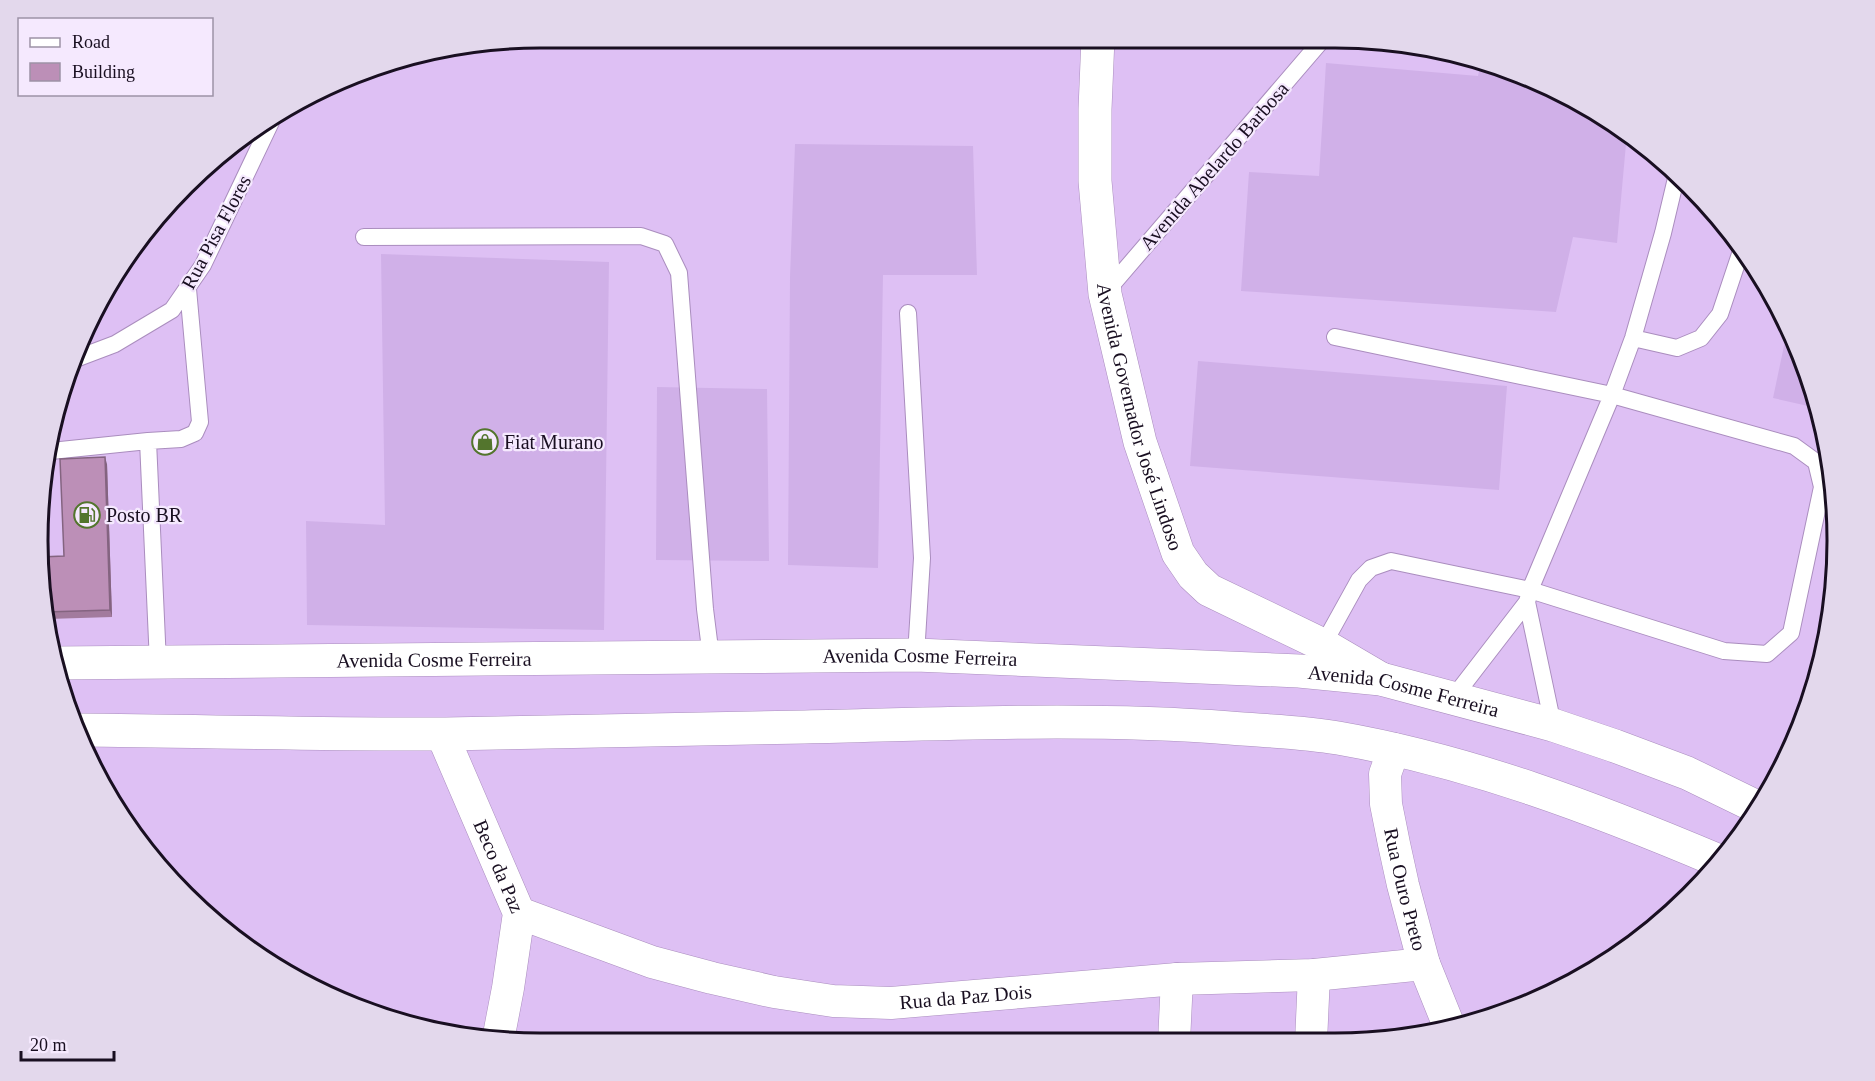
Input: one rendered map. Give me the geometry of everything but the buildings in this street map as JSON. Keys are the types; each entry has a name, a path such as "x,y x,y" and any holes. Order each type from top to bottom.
{"main road":[{"name":"Avenida Governador José Lindoso","path":"1098,48 1095,181 1105,294 1140,442 1178,553 1192,575 1209,590 1323,645 1380,679"},
{"name":"Avenida Cosme Ferreira","path":"64,663 916,655 1299,670 1380,679 1553,725 1687,773 1750,804"},
{"path":"86,730 442,734 970,723 1160,723 1334,737 1394,749 1475,771 1569,802 1711,858"}],"street":[{"name":"Beco da Paz","path":"442,734 519,913 500,1031"},
{"name":"Rua Ouro Preto","path":"1394,749 1385,774 1386,804 1403,885 1424,964 1447,1020"},
{"name":"Rua da Paz Dois","path":"519,913 662,964 774,992 833,1001 891,1003 1177,979 1314,975 1424,964"},
{"path":"1311,1033 1314,975"},
{"path":"1174,1033 1177,979"}],"lane":[{"name":"Avenida Abelardo Barbosa","path":"1105,294 1315,48"},
{"name":"Rua Pisa Flores","path":"84,356 115,344 171,310 203,265 267,131"},
{"path":"1453,698 1528,596 1634,338 1664,233 1675,184"},
{"path":"364,237 641,236 665,244 679,273 705,609 711,657"},
{"path":"1634,338 1677,348 1701,338 1720,314 1738,259"},
{"path":"56,450 181,439 195,433 200,422 188,289"},
{"path":"908,313 922,558 916,655"},
{"path":"1323,645 1359,580 1371,568 1391,561 1410,564 1724,651 1767,654 1791,633 1822,486 1816,462 1794,446 1612,395 1335,337"},
{"path":"148,441 158,663"},
{"path":"1528,596 1553,725"}],"shaded area":[{"path":"1326,63 1478,76 1479,70 1523,85 1581,114 1626,144 1617,243 1573,237 1556,312 1241,291 1249,172 1319,176"},
{"path":"795,144 973,146 977,275 883,275 878,568 788,565 790,277"},
{"path":"381,254 609,262 604,630 307,625 306,521 385,525"},
{"path":"1785,342 1808,406 1773,398"},
{"path":"1198,361 1507,386 1499,490 1190,466"},
{"path":"657,387 767,389 769,561 656,560"}],"place":[{"name":"Fiat Murano","path":"485,442"},
{"name":"Posto BR","path":"87,515"}]}
